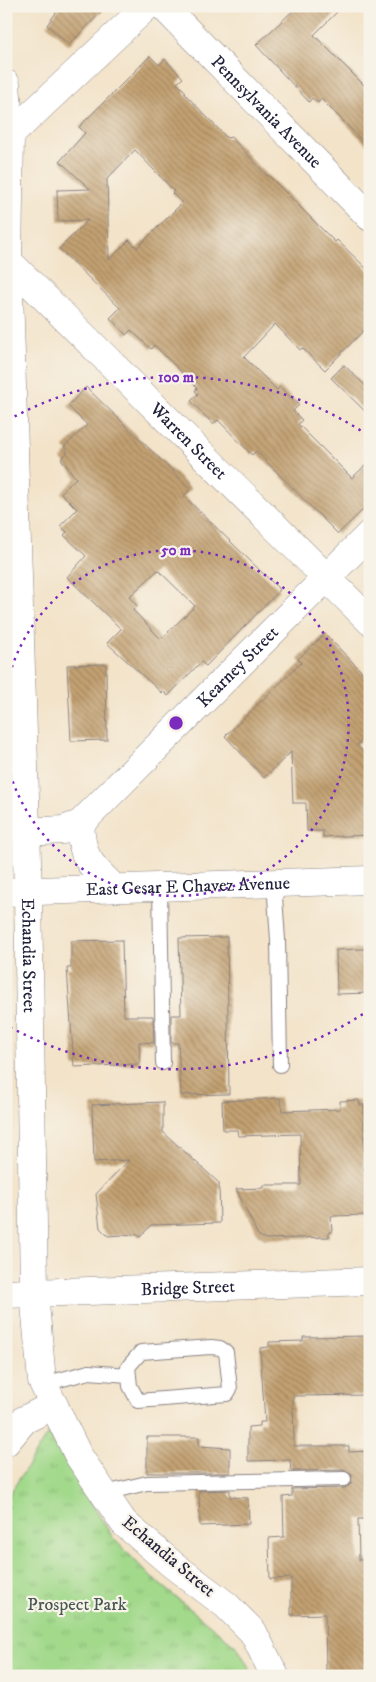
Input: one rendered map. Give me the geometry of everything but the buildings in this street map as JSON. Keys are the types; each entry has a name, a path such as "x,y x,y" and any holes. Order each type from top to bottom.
{"street":[{"path":"8,135 147,6"},
{"name":"Pennsylvania Avenue","path":"163,6 370,216"},
{"name":"Echandia Street","path":"6,84 11,514 26,832 17,892 34,1293 49,1395 78,1455 124,1523 173,1565 226,1605 253,1632 275,1676"},
{"name":"Warren Street","path":"8,261 370,621"},
{"name":"Kearney Street","path":"80,824 370,534"},
{"path":"26,832 63,830 80,824 82,846 89,864 114,888"},
{"name":"East Cesar E Chavez Avenue","path":"17,892 370,880"},
{"name":"Bridge Street","path":"6,1294 370,1281"},
{"path":"6,1442 24,1420 49,1395"}],"lane":[{"path":"274,882 278,940 280,1065"},
{"path":"160,886 163,1063"},
{"path":"220,1348 226,1352 230,1388 227,1394 220,1396 138,1401 132,1393 128,1375 128,1367 141,1352 220,1348"},
{"path":"49,1395 90,1372 128,1375"},
{"path":"104,1493 147,1483 344,1479"}],"green space":[{"name":"Prospect Park","path":"48,1433 113,1538 152,1578 237,1647 254,1676 6,1676 6,1500"}]}
